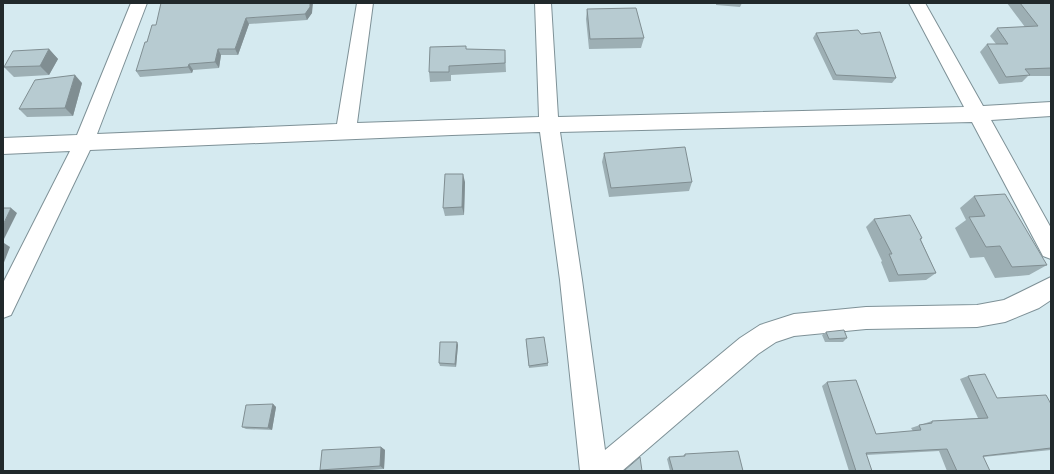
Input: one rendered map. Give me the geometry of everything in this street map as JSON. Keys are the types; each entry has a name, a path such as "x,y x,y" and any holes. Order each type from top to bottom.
{"street":[{"path":"3,308 83,144 139,3"},
{"path":"346,132 365,3"},
{"path":"543,3 549,125 571,280 594,471"},
{"path":"917,3 979,114 1051,249"},
{"path":"3,146 83,144 452,126 549,125 979,114 1051,109"},
{"path":"601,471 749,346 770,333 794,325 866,318 977,316 1005,311 1031,300 1051,288"}],"building":[{"path":"161,3 310,3 310,7 305,14 246,18 235,49 218,49 215,62 189,64 188,67 136,71 152,25 156,25"},
{"path":"1020,3 1051,3 1051,68 1025,69 1030,75 1006,77 987,44 1008,44 997,28 1038,26"},
{"path":"636,8 644,38 590,39 587,9"},
{"path":"858,30 861,34 880,32 896,78 836,75 816,33"},
{"path":"466,46 466,49 505,50 505,63 449,66 449,72 429,72 430,47"},
{"path":"49,49 40,66 4,67 13,51"},
{"path":"75,75 65,108 19,109 35,80"},
{"path":"685,147 692,182 611,188 604,153"},
{"path":"445,174 463,174 462,207 443,208"},
{"path":"1005,194 1047,265 1012,267 1000,246 986,247 969,217 985,216 974,196"},
{"path":"3,208 11,208 3,225"},
{"path":"910,215 922,238 920,239 936,273 898,275 889,254 892,254 874,219"},
{"path":"844,330 847,338 829,339 826,332"},
{"path":"544,337 548,363 529,366 526,339"},
{"path":"440,342 457,342 455,364 439,363"},
{"path":"985,374 997,398 1046,395 1051,404 1051,448 983,456 990,471 957,471 947,449 866,453 872,471 856,471 827,382 856,380 876,434 921,430 919,425 932,423 932,421 988,418 968,376"},
{"path":"273,404 268,428 242,427 246,405"},
{"path":"381,447 380,466 320,470 322,450"},
{"path":"738,451 743,471 673,471 669,457 685,456 685,454"},
{"path":"640,457 642,471 625,471 625,470"}]}
